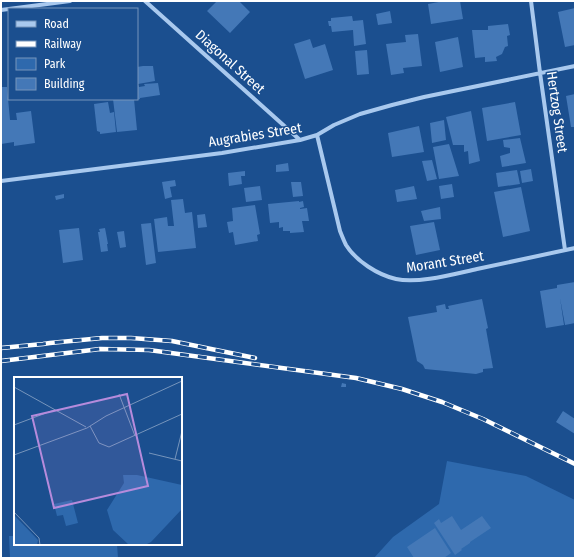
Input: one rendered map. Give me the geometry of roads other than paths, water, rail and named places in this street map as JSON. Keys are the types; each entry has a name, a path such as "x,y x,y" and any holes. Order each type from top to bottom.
{"street":[{"path":"16,8 70,1"},
{"name":"Diagonal Street","path":"145,1 300,140"},
{"name":"Hertzog Street","path":"532,1 540,73 565,250"},
{"name":"Augrabies Street","path":"1,181 222,153 300,140 317,135 360,114 392,105 575,66"},
{"name":"Morant Street","path":"317,135 340,232 349,250 377,273 396,279 411,280 440,277 575,248"}],"railway":[{"path":"1,348 102,338 131,338 172,341 255,358"},
{"path":"1,361 100,349 149,350 356,378 402,389 442,402 483,419 575,464"}]}
